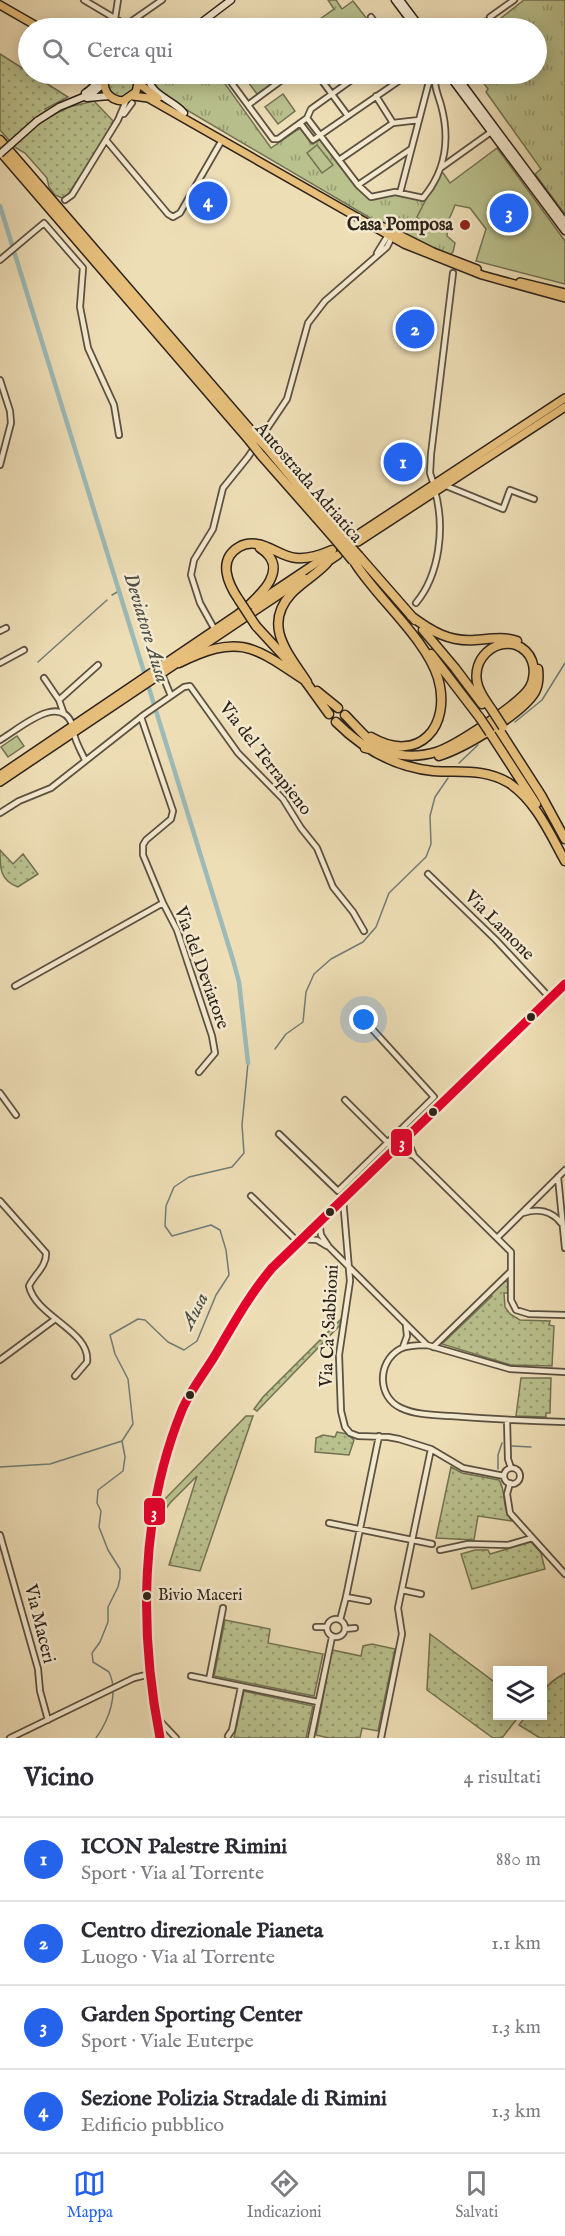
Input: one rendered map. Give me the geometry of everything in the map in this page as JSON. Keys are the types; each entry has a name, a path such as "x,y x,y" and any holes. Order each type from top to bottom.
{"highway":[{"name":"Autostrada Adriatica","path":"0,140 251,437"},
{"name":"Autostrada Adriatica","path":"0,152 264,451 337,536 480,718 497,730 520,777 565,855"},
{"path":"308,683 256,626 229,583 226,568 232,552 248,544 262,545 285,556 297,558 334,552"},
{"path":"239,614 262,594 273,571 268,554 248,544"},
{"name":"Autostrada Adriatica","path":"356,560 411,616 490,712"},
{"path":"356,560 366,580 417,641 431,662 438,677 442,702 441,713 432,732 416,744 400,746 387,744 358,728"},
{"path":"327,562 292,593 283,606 278,631 283,645 329,714"},
{"path":"365,748 420,760 456,751 522,706 537,689 538,668 535,658 524,645 515,640 500,638 466,641 448,638 432,632 411,616"},
{"path":"345,715 377,747 411,756 443,750 502,712 529,689 534,668 533,662 524,649 516,645 500,645 489,650 481,659 477,681 481,694 490,712 497,730 537,782 541,795 565,838"},
{"path":"178,663 216,647 241,646 259,651 308,683 338,708"},
{"path":"336,722 365,748 399,763 419,769 480,772 503,780 535,809 565,861"}],"main road":[{"path":"0,7 18,18"},
{"path":"0,7 21,18"},
{"path":"106,84 110,96 118,101 148,98 389,235 482,271 565,293"},
{"path":"131,99 136,84"},
{"path":"141,84 144,90 404,244 482,275 565,298"},
{"path":"356,539 565,398"},
{"path":"434,488 444,486 565,407"},
{"path":"158,674 215,630 334,552"},
{"path":"0,775 178,663 327,562 334,552"},
{"path":"0,782 73,729"}],"street":[{"path":"84,0 112,18"},
{"path":"114,18 118,0"},
{"path":"138,18 162,0"},
{"path":"207,18 231,0"},
{"path":"395,0 408,18"},
{"path":"400,0 414,18"},
{"path":"490,17 514,0"},
{"path":"75,100 95,84"},
{"path":"0,152 52,110 93,93 99,84"},
{"path":"151,84 157,93 178,105 184,113"},
{"path":"232,84 273,139 278,139 307,118 311,109 346,84"},
{"path":"248,105 276,84"},
{"path":"324,84 348,116"},
{"path":"300,123 313,140 394,84"},
{"path":"400,193 431,84"},
{"path":"307,118 358,185 371,197 400,193 423,198 440,168 446,144 446,129 435,84"},
{"path":"455,84 565,231"},
{"path":"462,84 565,222"},
{"path":"75,100 110,96"},
{"path":"376,96 393,123"},
{"path":"65,200 72,195 131,99"},
{"path":"339,160 393,123 419,120"},
{"path":"440,168 491,132"},
{"path":"106,140 168,214 173,217 180,213 222,140"},
{"path":"358,185 412,148"},
{"path":"0,260 44,223 83,268 80,307 88,348 114,405 119,435"},
{"path":"375,255 389,235"},
{"path":"387,247 389,235"},
{"path":"215,630 200,603 191,575 194,560 213,529 223,488 248,457 287,399 308,322 325,301 375,255 387,247 404,244"},
{"path":"416,603 424,594 432,577 437,548 439,525 430,473 431,454 453,273"},
{"path":"0,380 10,411 11,423 0,465"},
{"path":"444,486 503,509 510,490 534,499"},
{"path":"0,632 6,628"},
{"path":"0,663 24,650"},
{"path":"58,700 98,665"},
{"path":"0,813 19,801 51,788 143,715 169,698 158,674"},
{"path":"44,678 73,729 85,760"},
{"name":"Via del Terrapieno","path":"169,698 187,686 195,690 238,753 283,799 317,848 333,887 353,912 364,931"},
{"path":"0,740 46,712 64,714"},
{"name":"Via del Deviatore","path":"143,715 173,811 171,819 150,836 143,845 143,855 177,930 212,1036 215,1053 199,1072"},
{"name":"Via Lamone","path":"428,874 496,940 550,998"},
{"name":"Via del Deviatore","path":"15,986 163,903"},
{"path":"160,1738 150,1674 147,1607 151,1546 156,1501 166,1458 183,1409 254,1290 319,1221 565,984"},
{"path":"279,1134 338,1191 434,1096 363,1019"},
{"path":"0,1093 16,1115"},
{"path":"345,1100 388,1142 393,1150"},
{"path":"409,1151 410,1133"},
{"path":"402,1142 511,1252 511,1300 516,1310 529,1314 565,1315"},
{"path":"393,1150 409,1151"},
{"path":"497,1238 565,1170"},
{"path":"558,1177 565,1248"},
{"path":"251,1196 300,1241 318,1240"},
{"name":"Via Ca' Sabbioni","path":"343,1199 350,1281 339,1355 342,1418 345,1427 350,1433 365,1437 379,1436 399,1439 431,1449 463,1468 504,1476"},
{"path":"0,1200 46,1253 44,1265 29,1286 31,1293 54,1320 71,1331 86,1348 87,1362 75,1376"},
{"path":"523,1213 536,1210 546,1212 556,1217 562,1226"},
{"path":"319,1221 321,1234 329,1247"},
{"path":"311,1229 321,1234"},
{"path":"311,1229 318,1240 329,1247 430,1346"},
{"path":"430,1346 510,1272"},
{"path":"0,1360 54,1320"},
{"path":"403,1348 407,1336 405,1324"},
{"path":"565,1372 510,1370 430,1346 403,1348 391,1357 385,1366 382,1379 384,1390 390,1401 400,1408 416,1413 565,1422"},
{"path":"507,1420 508,1459 511,1468"},
{"path":"340,1620 379,1436"},
{"path":"381,1738 403,1628 398,1614 402,1590 431,1449"},
{"path":"510,1483 504,1476 505,1472 511,1468"},
{"path":"510,1483 517,1481 519,1476 516,1469 511,1468"},
{"path":"510,1483 507,1494 510,1513 565,1574"},
{"path":"329,1523 432,1544"},
{"name":"Via Maceri","path":"0,1535 38,1670 40,1691 48,1720"},
{"path":"440,1550 468,1544 508,1545 532,1538"},
{"path":"402,1590 421,1594"},
{"path":"346,1597 368,1601"},
{"path":"209,1680 223,1608"},
{"path":"316,1627 326,1627 333,1619 340,1620 345,1629 342,1635 332,1637"},
{"path":"326,1627 332,1637"},
{"path":"345,1629 355,1628"},
{"path":"311,1738 332,1637"},
{"path":"10,1738 134,1678 150,1674"},
{"path":"191,1676 318,1702"},
{"path":"228,1736 232,1730 241,1687"},
{"path":"155,1716 176,1738"}],"green space":[{"path":"328,0 336,0 342,9 353,1 366,18 321,18 334,9"},
{"path":"524,0 565,0 565,214 535,174 541,169 486,92 488,89 484,84 547,84 547,18 501,18"},
{"path":"0,54 18,65 18,84 47,84 68,97 45,109 51,116 69,107 94,101 115,123 67,196 62,198 55,195 49,187 47,178 0,130"},
{"path":"108,84 134,84 130,93 121,97 116,96 109,89"},
{"path":"154,84 225,84 271,148 300,128 312,144 320,139 357,187 370,198 397,195 427,201 418,218 444,228 448,225 447,236 455,243 453,252 449,255 430,248 395,228 382,225 185,109"},
{"path":"250,84 271,84 257,94"},
{"path":"283,94 295,111 278,124 265,107"},
{"path":"317,145 333,165 322,173 307,153"},
{"path":"497,148 565,241 565,284 476,261 486,229 470,208 455,205 445,226 436,231 417,217 441,170 450,183"},
{"path":"17,736 24,746 8,757 1,747"},
{"path":"0,850 13,864 23,854 38,874 18,887 12,884 2,873"},
{"path":"504,1281 508,1282 508,1293 504,1293 505,1307 510,1314 520,1320 550,1321 549,1325 554,1326 552,1366 511,1365 442,1344 492,1296 491,1294"},
{"path":"344,1316 342,1323 257,1411 254,1409 263,1397"},
{"path":"521,1378 551,1378 550,1413 546,1413 546,1417 516,1416"},
{"path":"246,1416 253,1416 200,1571 169,1565 197,1476 170,1503 157,1521 160,1504"},
{"path":"337,1432 347,1434 354,1440 349,1455 315,1452 316,1438 323,1435 335,1437"},
{"path":"451,1467 462,1473 499,1480 506,1511 512,1521 478,1516 474,1540 436,1538"},
{"path":"531,1542 541,1553 545,1569 472,1589 461,1554 475,1550 488,1550 490,1554"},
{"path":"225,1620 270,1629 268,1643 323,1654 314,1696 214,1676"},
{"path":"430,1634 493,1681 493,1720 516,1720 502,1738 493,1738 427,1690"},
{"path":"372,1644 395,1649 378,1731 362,1728 360,1738 329,1738 316,1735 332,1650 361,1656 363,1646"},
{"path":"565,1673 565,1738 540,1738 519,1725 523,1720 547,1720 547,1687"},
{"path":"244,1691 313,1706 306,1738 234,1738"}],"waterway":[{"name":"Deviatore Ausa","path":"0,206 233,960 239,982 248,1063"},
{"name":"Deviatore Ausa","path":"112,595 119,591"},
{"path":"38,662 107,600"},
{"path":"515,722 542,700 565,663"},
{"path":"459,763 478,745"},
{"path":"275,1049 286,1034 303,1022 306,992 314,974 331,959 363,942 376,927 389,893 426,857 431,844 430,816 435,797 448,778"},
{"name":"Ausa","path":"0,1467 50,1464 122,1441 133,1424 128,1379 115,1354 110,1335 138,1319 145,1320 168,1342 184,1350 197,1341 216,1295 229,1275 226,1250 220,1230 211,1225 172,1236 165,1226 166,1206 174,1187 189,1177 232,1167 244,1153 242,1125 248,1063"},
{"path":"96,1738 108,1715 113,1689 109,1672 93,1662 92,1653 100,1642 108,1622 108,1607 120,1578 120,1569 108,1550 99,1527 101,1511 97,1503 98,1490 123,1471 125,1457 122,1441"},
{"path":"498,1469 498,1455 502,1443"},
{"path":"512,1446 531,1447"}],"transit line":[{"name":"3","path":"160,1738 149,1656 147,1572 151,1531 168,1449 182,1410 194,1387 272,1268 565,984"}],"place":[{"name":"Sezione Polizia Stradale di Rimini","path":"208,201"},
{"name":"Garden Sporting Center","path":"509,213"},
{"name":"Casa Pomposa","path":"465,225"},
{"name":"Centro direzionale Pianeta","path":"415,329"},
{"name":"ICON Palestre Rimini","path":"403,462"},
{"name":"Bivio Maceri","path":"147,1596"}]}
